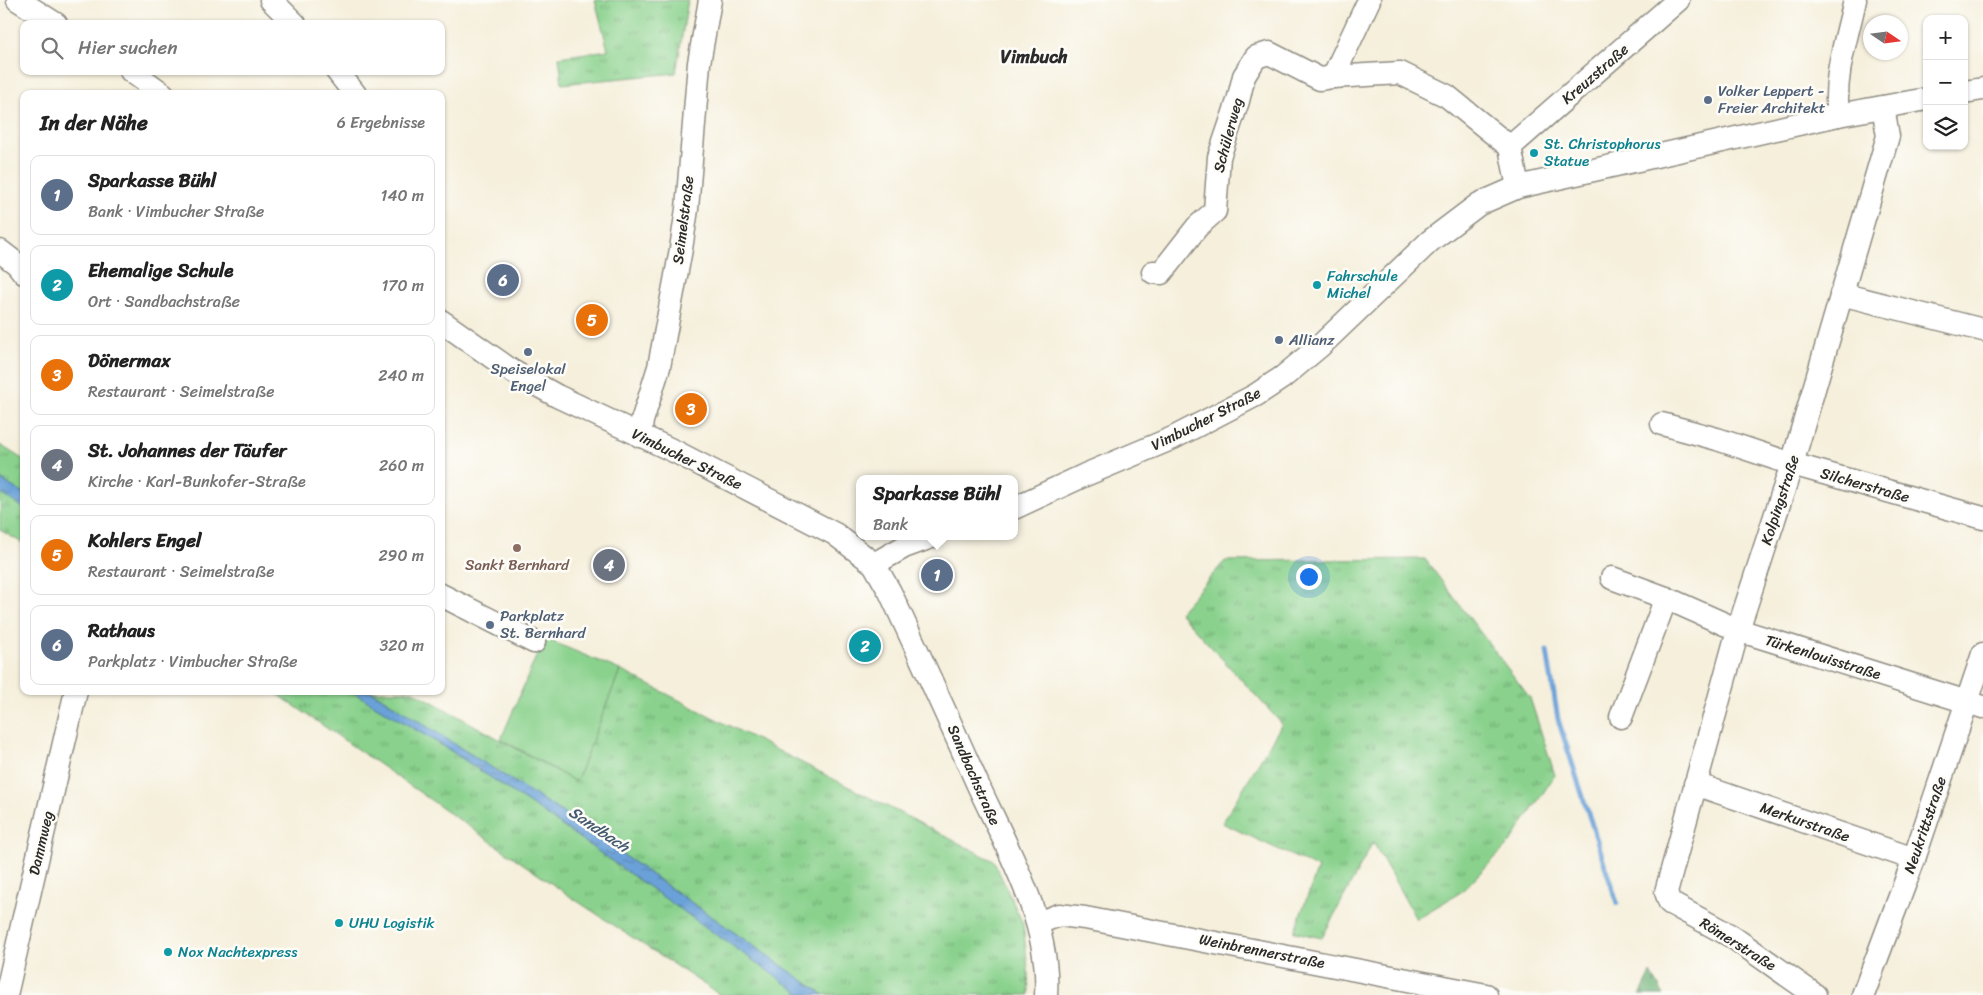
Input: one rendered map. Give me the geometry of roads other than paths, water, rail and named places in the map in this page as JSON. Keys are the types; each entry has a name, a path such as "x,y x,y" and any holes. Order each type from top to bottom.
{"street":[{"path":"18,0 50,20"},
{"path":"271,0 292,20"},
{"name":"Seimelstraße","path":"640,436 642,421 659,367 681,249 687,209 698,63 710,0"},
{"path":"1333,76 1369,0"},
{"name":"Kreuzstraße","path":"1510,147 1678,0"},
{"path":"1838,115 1836,96 1838,75 1855,0"},
{"name":"Schülerweg","path":"1153,272 1161,273 1197,227 1215,211 1219,157 1238,101 1244,76 1256,57 1269,53 1320,79 1333,76 1400,73 1447,96 1510,147"},
{"path":"137,75 157,90"},
{"path":"340,75 351,90"},
{"path":"1968,91 1983,89"},
{"name":"Vimbucher Straße","path":"1018,506 1085,475 1173,438 1256,395 1284,376 1320,346 1430,241 1479,204 1518,187 1838,115 1923,100"},
{"name":"Kolpingstraße","path":"1666,892 1738,630 1792,464 1888,136 1883,107"},
{"path":"1510,147 1518,187"},
{"path":"0,251 20,267"},
{"path":"1841,294 1983,330"},
{"name":"Vimbucher Straße","path":"445,324 519,375 557,396 695,461 834,534 854,546 874,564"},
{"name":"Silcherstraße","path":"1662,424 1717,439 1792,464 1983,518"},
{"path":"874,564 904,547 923,540"},
{"name":"Sandbachstraße","path":"874,564 890,592 1038,923 1044,953 1046,995"},
{"name":"Türkenlouisstraße","path":"1612,578 1666,598 1738,630 1975,704"},
{"path":"445,597 534,642"},
{"path":"1621,717 1666,598"},
{"name":"Neukrittstraße","path":"1864,995 1914,859 1975,704 1983,654"},
{"name":"Dammweg","path":"6,995 75,695"},
{"name":"Merkurstraße","path":"1695,784 1914,859"},
{"name":"Römerstraße","path":"1666,892 1670,904 1731,936 1815,995"},
{"name":"Weinbrennerstraße","path":"1038,923 1059,915 1085,918 1486,995"}],"water":[{"path":"0,479 20,492 20,506 0,493"},
{"path":"358,695 377,695 560,811 824,995 802,995 545,814 445,747"}],"waterway":[{"path":"1547,651 1558,719 1617,903"}],"place":[{"name":"Volker Leppert - Freier Architekt","path":"1708,100"},
{"name":"St. Christophorus Statue","path":"1534,153"},
{"name":"Rathaus","path":"503,280"},
{"name":"Fahrschule Michel","path":"1317,285"},
{"name":"Kohlers Engel","path":"592,320"},
{"name":"Allianz","path":"1279,340"},
{"name":"Speiselokal Engel","path":"528,352"},
{"name":"Dönermax","path":"691,409"},
{"name":"Sankt Bernhard","path":"517,548"},
{"name":"St. Johannes der Täufer","path":"609,565"},
{"name":"Sparkasse Bühl","path":"937,575"},
{"name":"Parkplatz St. Bernhard","path":"490,625"},
{"name":"Ehemalige Schule","path":"865,646"},
{"name":"UHU Logistik","path":"339,923"},
{"name":"Nox Nachtexpress","path":"168,952"}],"district":[{"name":"Vimbuch","path":"1034,57"}],"water label":[{"name":"Sandbach","path":"599,829"}]}
